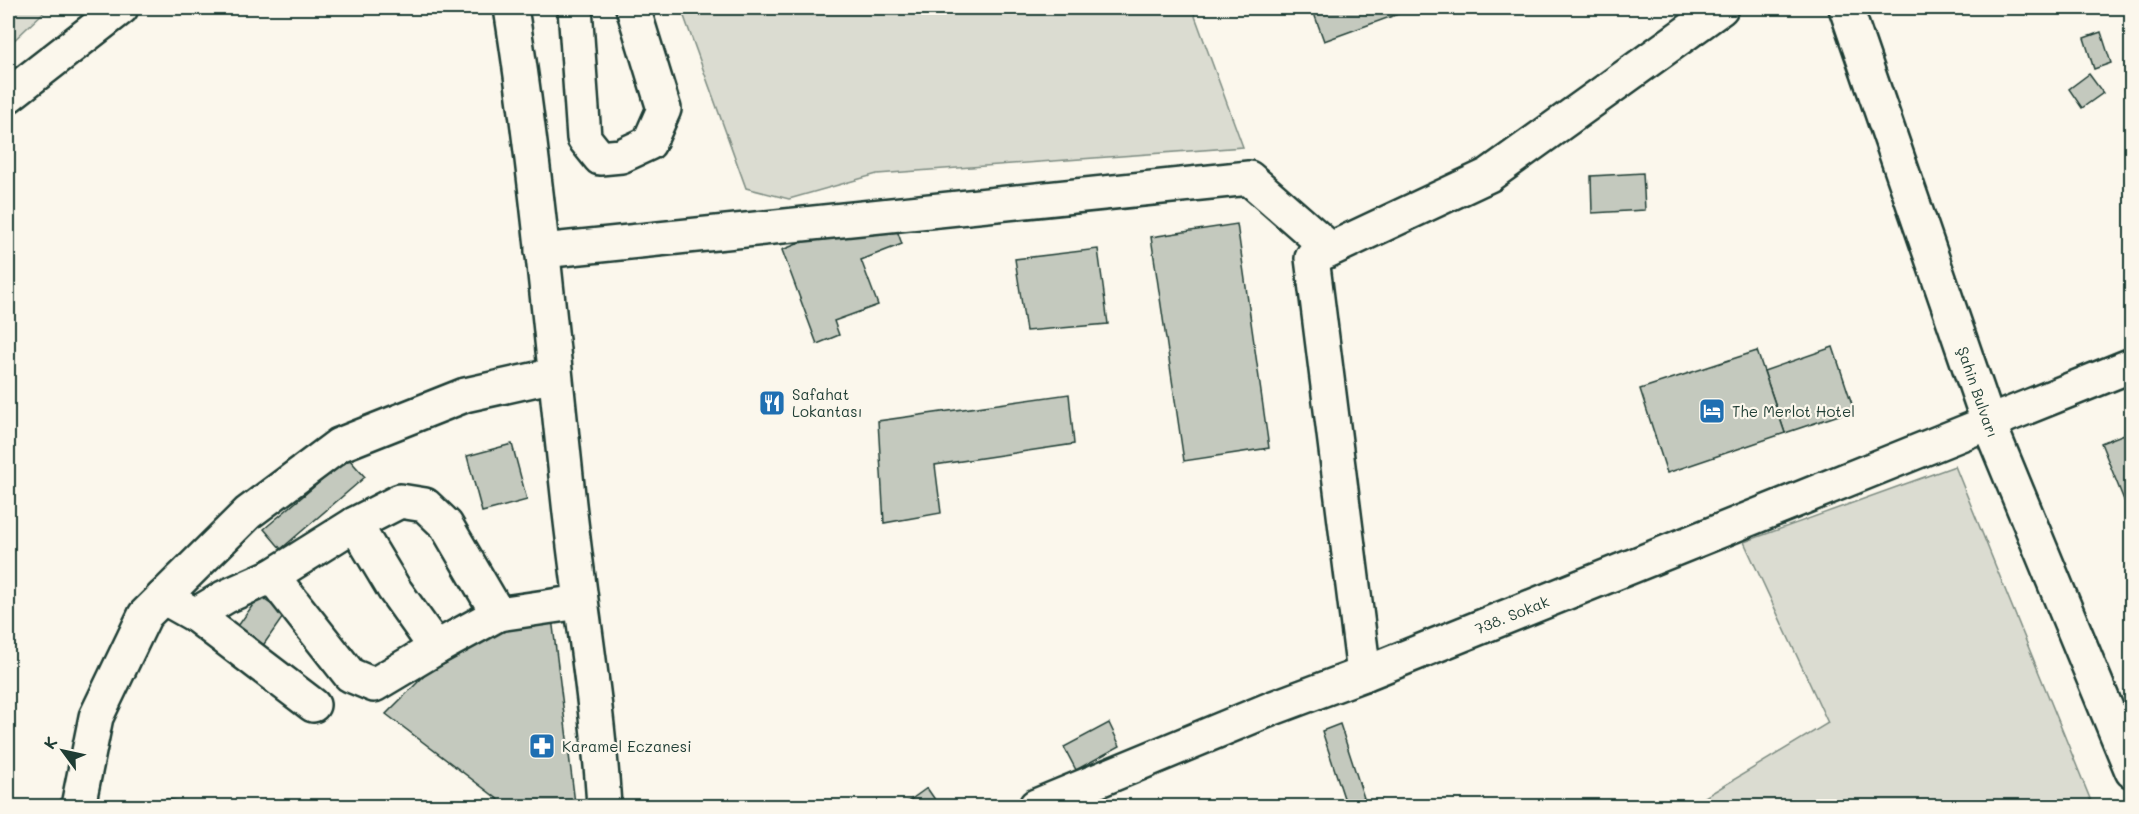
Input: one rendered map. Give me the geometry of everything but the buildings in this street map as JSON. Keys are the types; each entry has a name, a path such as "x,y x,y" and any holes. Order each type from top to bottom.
{"street":[{"path":"8,96 121,8"},
{"path":"510,8 527,114 580,602 602,772 604,807"},
{"path":"575,8 584,138 600,158 621,156 649,143 664,109 633,8"},
{"path":"1364,674 1312,258 1489,175 1721,8"},
{"name":"Şahin Bulvarı","path":"1846,8 1989,424 2132,771"},
{"path":"542,250 1249,178 1330,249"},
{"name":"738. Sokak","path":"1036,807 1273,708 1364,674 2132,365"},
{"path":"78,807 96,717 145,615 248,513 339,446 465,395 555,375"},
{"path":"195,615 225,597 272,576 355,524 400,501 425,505 446,525 498,614"},
{"path":"355,524 394,589 436,648"},
{"path":"272,576 350,675 374,685 498,614 580,602"},
{"path":"163,597 195,615 313,705"}],"shaded area":[{"path":"8,8 48,8 8,46"},
{"path":"681,8 1192,8 1243,147 877,174 789,199 746,188"},
{"path":"1955,466 2093,806 1690,806 1828,723 1744,542"}],"place":[{"name":"Safahat Lokantası","path":"772,403"},
{"name":"The Merlot Hotel","path":"1712,411"},
{"name":"Karamel Eczanesi","path":"542,746"}]}
